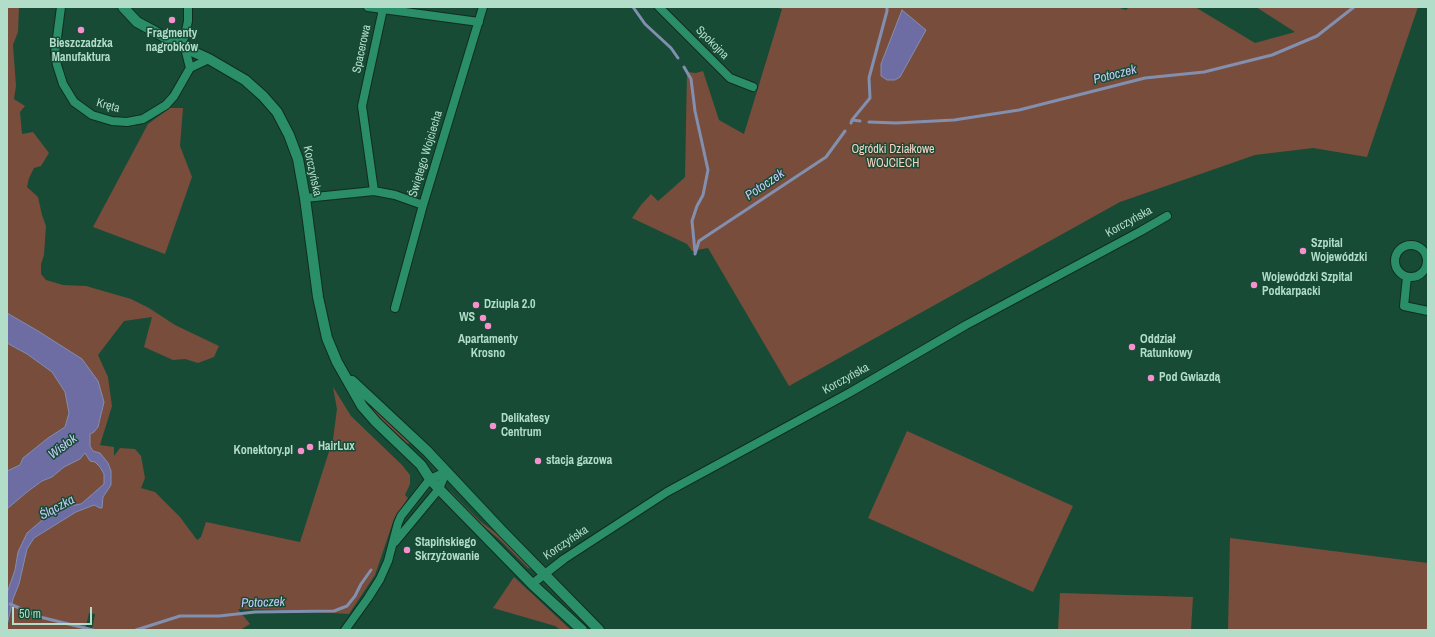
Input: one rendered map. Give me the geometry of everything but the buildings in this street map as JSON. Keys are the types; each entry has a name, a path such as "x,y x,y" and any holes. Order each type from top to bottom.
{"main road":[{"name":"Korczyńska","path":"124,7 136,22 230,70 263,96 276,112 290,135 296,152 305,198 322,319 330,346 362,406 369,415 420,465 439,489 532,584 582,630"},
{"name":"Korczyńska","path":"344,373 427,451 598,630"}],"street":[{"name":"Kręta","path":"61,7 56,53 57,65 63,84 74,102 92,115 112,121 127,122 143,119 166,105 174,96 190,68"},
{"path":"188,7 188,21 182,46 190,68 209,58"},
{"path":"368,7 479,22"},
{"name":"Świętego Wojciecha","path":"396,308 423,205 483,7"},
{"name":"Spokojna","path":"659,7 730,78 753,88"},
{"name":"Spacerowa","path":"374,191 362,106 383,9"},
{"path":"305,198 374,191 395,195 423,205"},
{"name":"Korczyńska","path":"532,584 564,559 667,492 849,393 966,325 1167,216"},
{"path":"1413,245 1422,249 1427,258 1427,264 1422,273 1413,277 1407,277 1399,272 1394,264 1394,259 1395,255 1401,248 1413,245"},
{"path":"1407,277 1404,306 1428,310"},
{"path":"345,630 380,579 388,561 401,516 430,479 446,472"},
{"path":"393,544 439,489 446,472"}],"green space":[{"path":"7,7 19,7 18,32 13,45 16,86 14,99 25,106 20,112 22,134 33,132 49,153 41,166 34,168 29,178 27,187 38,197 46,226 41,274 46,280 63,285 86,286 131,299 149,308 175,325 219,346 214,357 198,363 185,359 173,360 144,347 152,317 124,321 98,355 108,377 112,406 100,445 114,447 114,456 120,448 135,449 141,456 145,478 141,488 155,492 180,517 197,540 201,537 206,522 300,542 333,439 337,409 333,387 351,416 402,465 410,475 410,484 405,495 408,498 394,519 375,575 349,614 238,609 250,624 240,630 92,630 95,614 89,613 85,630 7,630 13,599 19,584 24,559 27,549 34,538 76,512 94,504 100,508 103,497 111,485 90,446 90,434 98,427 102,412 38,331 7,313"},
{"name":"Ogródki Działkowe WOJCIECH","path":"775,7 1117,7 1126,10 1129,7 1195,7 1255,43 1295,32 1256,7 1418,7 1367,157 1313,148 1255,155 1120,202 789,386 708,248 692,251 687,244 632,218 651,194 658,201 685,177 687,72 696,73 703,71 719,120 744,134 782,9"},
{"path":"170,108 183,108 180,146 192,177 165,254 93,227 148,124"},
{"path":"7,343 27,354 52,372 65,392 69,413 65,427 48,438 23,458 20,465 7,471"},
{"path":"364,402 367,403 410,442 408,444 367,407"},
{"path":"907,431 1073,506 1033,592 868,518"},
{"path":"85,453 90,461 95,462 100,467 104,474 104,484 81,504 69,506 59,512 48,515 27,533 18,552 15,570 7,593 7,509 42,481 52,477 64,467 80,459"},
{"path":"448,491 450,491 480,521 506,541 532,569 528,568 499,539 472,517"},
{"path":"1230,538 1428,563 1428,630 1228,630"},
{"path":"514,577 571,630 561,630 555,626 493,608"},
{"path":"1060,593 1193,597 1191,630 1058,630"}],"water":[{"path":"902,10 926,30 900,77 895,80 887,80 881,76 881,64"},
{"name":"Wisłok","path":"7,313 82,359 98,381 104,402 98,427 90,434 90,446 93,451 100,453 108,463 111,471 111,485 103,497 102,508 94,505 76,512 34,538 27,549 7,626 7,593 15,570 18,552 27,533 48,515 59,512 69,506 81,504 104,484 104,474 100,467 95,462 90,461 85,453 80,459 64,467 52,477 42,481 7,509 7,471 20,465 23,458 48,438 65,427 69,413 65,392 52,372 27,354 7,343"}],"waterway":[{"path":"633,7 645,24 671,48 678,58"},
{"path":"852,120 870,98 869,78 887,7"},
{"name":"Potoczek","path":"869,122 896,123 954,120 1019,110 1145,78 1204,72 1272,55 1317,36 1354,7"},
{"path":"684,67 691,79 695,111 708,170 703,195 697,206 692,221 695,252"},
{"name":"Potoczek","path":"851,123 852,120 860,121"},
{"name":"Potoczek","path":"695,254 699,241 826,157 845,131"},
{"name":"Potoczek","path":"136,630 180,616 219,616 255,612 334,611 347,606 371,570"},
{"name":"Potoczek","path":"10,604 40,617 93,630"}],"place":[{"name":"Fragmenty nagrobków","path":"172,20"},
{"name":"Bieszczadzka Manufaktura","path":"81,30"},
{"name":"Szpital Wojewódzki","path":"1303,251"},
{"name":"Wojewódzki Szpital Podkarpacki","path":"1254,285"},
{"name":"Dziupla 2.0","path":"476,305"},
{"name":"WS","path":"483,318"},
{"name":"Apartamenty Krosno","path":"488,326"},
{"name":"Oddział Ratunkowy","path":"1132,347"},
{"name":"Pod Gwiazdą","path":"1151,378"},
{"name":"Delikatesy Centrum","path":"493,426"},
{"name":"HairLux","path":"310,447"},
{"name":"Konektory.pl","path":"301,451"},
{"name":"stacja gazowa","path":"538,461"},
{"name":"Stapińskiego Skrzyżowanie","path":"407,550"}],"water label":[{"name":"Ślączka","path":"57,508"}]}
